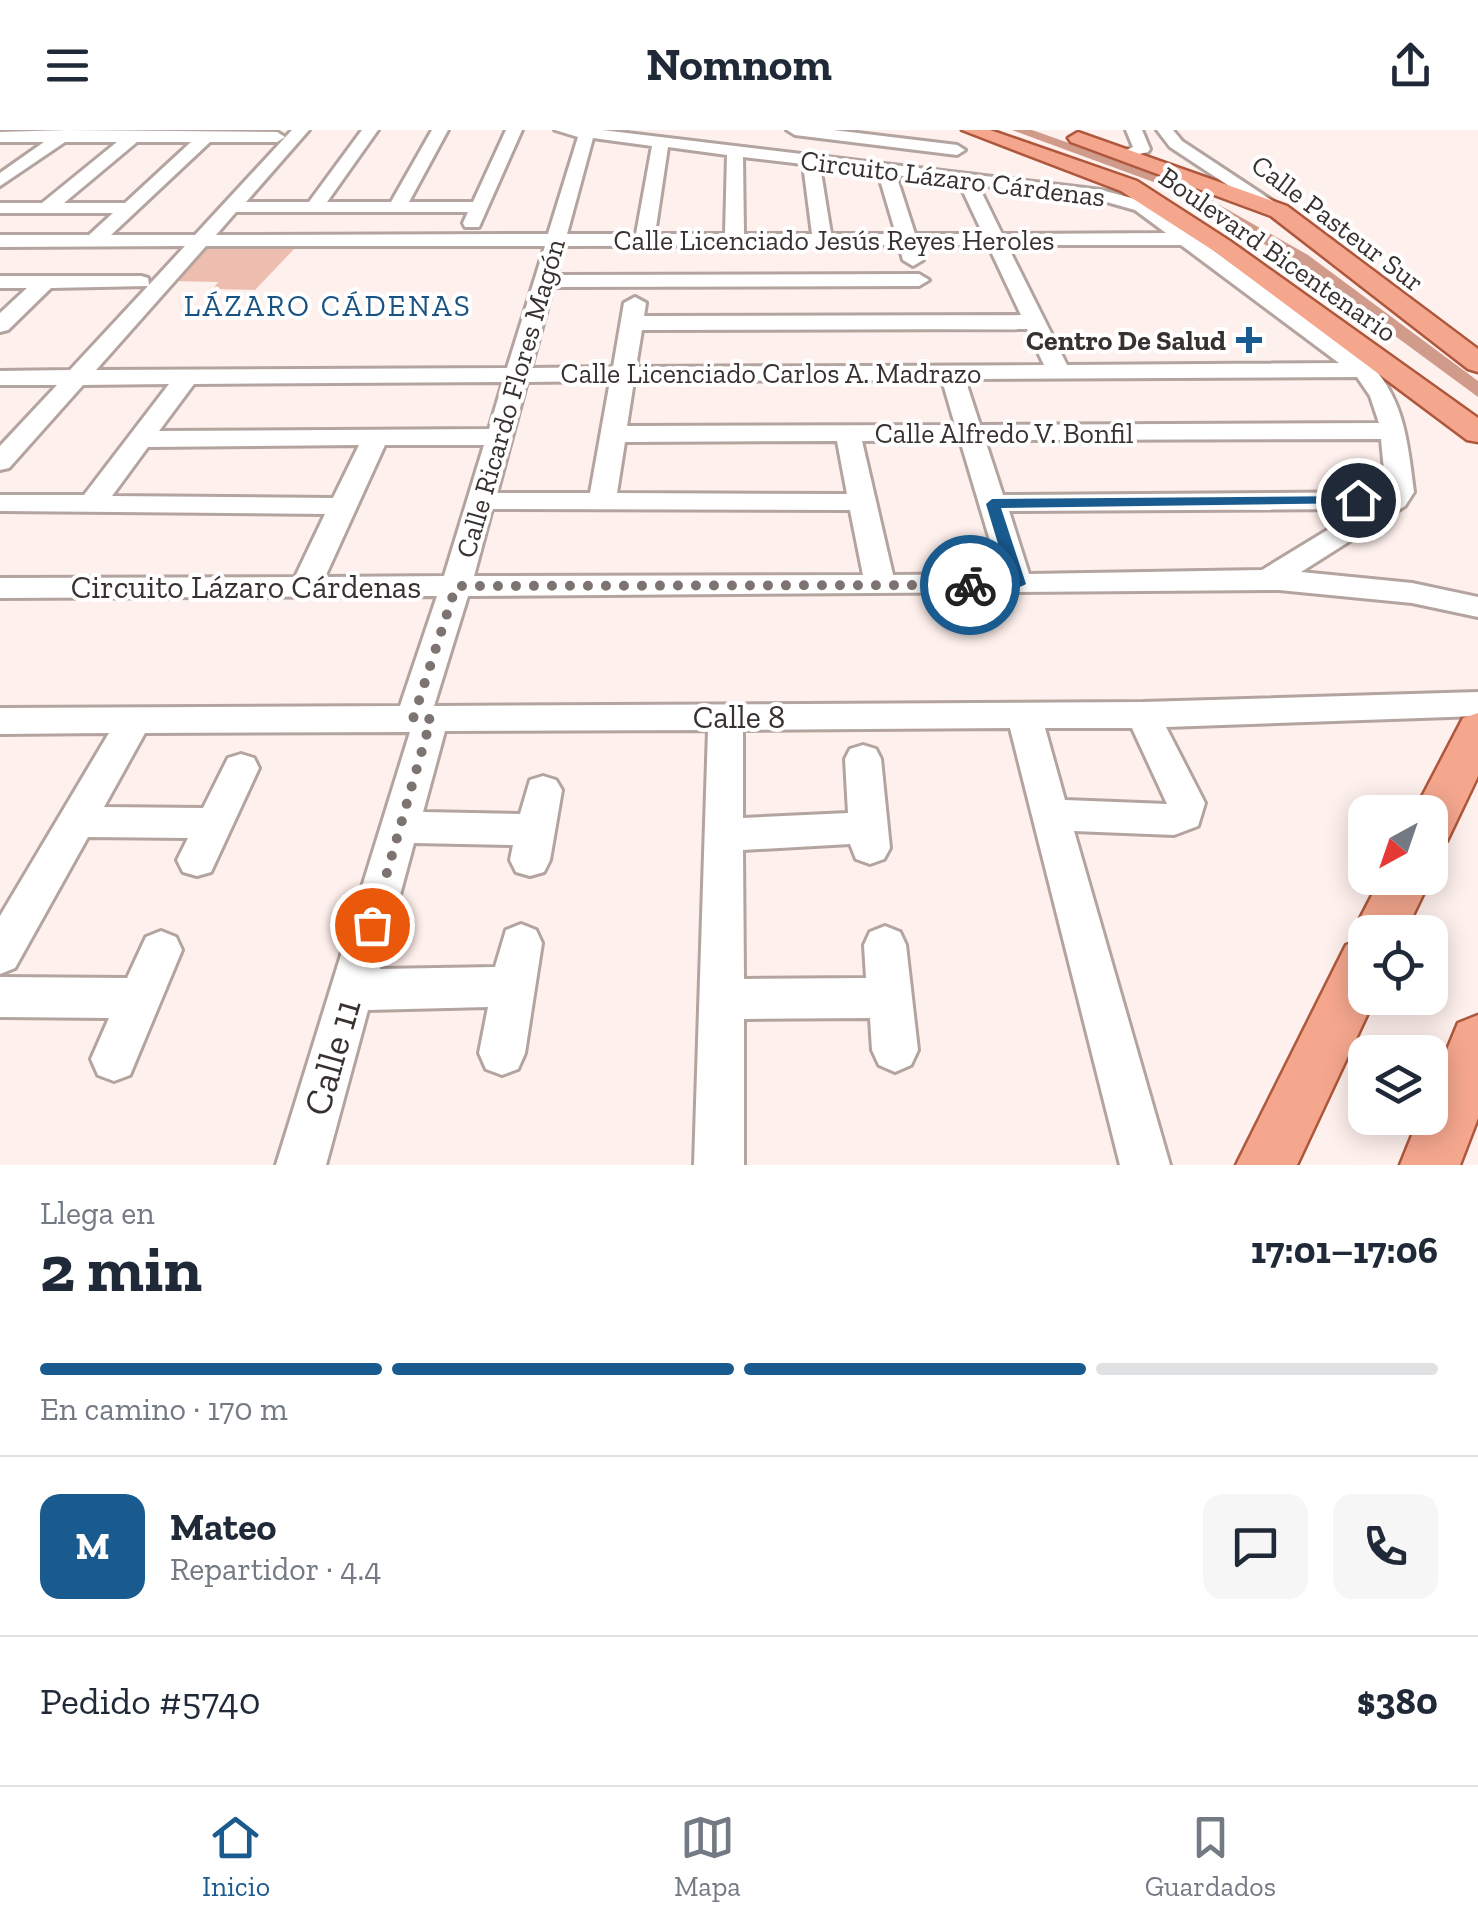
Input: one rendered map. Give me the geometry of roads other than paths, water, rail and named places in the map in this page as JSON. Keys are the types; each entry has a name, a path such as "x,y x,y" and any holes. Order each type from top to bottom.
{"main road":[{"name":"Boulevard Bicentenario","path":"1055,130 1279,211"},
{"name":"Boulevard Bicentenario","path":"963,141 1129,186 1222,246 1379,377 1415,387 1478,433"},
{"name":"Calle Pasteur Sur","path":"1279,211 1478,364"},
{"path":"1446,795 1478,729"},
{"path":"1282,1159 1348,1002"},
{"path":"1430,1165 1478,1042"}],"street":[{"path":"0,462 141,282 231,207 301,130"},
{"path":"314,207 370,130"},
{"path":"397,206 440,130"},
{"path":"464,241 514,130"},
{"name":"Circuito Lázaro Cárdenas","path":"563,130 1126,199 1379,377"},
{"path":"795,130 963,141"},
{"path":"1128,156 1142,149 1134,130"},
{"name":"Calle Pasteur Sur","path":"1165,130 1176,144 1279,211"},
{"name":"Calle Ricardo Flores Magón","path":"422,719 456,586 587,133"},
{"path":"0,182 66,134"},
{"path":"46,208 137,134"},
{"path":"94,241 210,134"},
{"path":"0,137 280,134"},
{"path":"0,433 65,377 190,241 280,134"},
{"path":"646,240 661,142"},
{"path":"734,152 734,240"},
{"path":"811,161 822,240"},
{"path":"886,170 926,301"},
{"path":"966,179 1059,372"},
{"path":"231,207 480,206"},
{"path":"0,208 129,208"},
{"name":"Calle Licenciado Jesús Reyes Heroles","path":"0,241 1187,239"},
{"path":"544,281 638,281 926,301 1034,322"},
{"path":"602,501 626,374 638,281"},
{"path":"0,282 141,282"},
{"path":"0,325 46,282"},
{"path":"632,322 926,301"},
{"path":"950,372 1018,584"},
{"name":"Calle Licenciado Carlos A. Madrazo","path":"0,378 950,372 1379,377"},
{"path":"92,503 187,377"},
{"path":"1272,578 1395,500 1400,492 1393,431 1379,377"},
{"name":"Calle Alfredo V. Bonfil","path":"615,434 1393,431"},
{"path":"848,433 880,585"},
{"path":"138,439 498,437"},
{"path":"306,586 374,438"},
{"path":"992,504 1395,500"},
{"path":"480,501 862,502"},
{"path":"0,503 343,506"},
{"name":"Circuito Lázaro Cárdenas","path":"0,588 1018,584 1272,578 1400,590 1478,607"},
{"name":"Calle 8","path":"0,721 1143,715 1478,704"},
{"path":"1052,815 1174,820 1185,815 1186,804 1143,715"},
{"path":"1024,716 1145,1165"},
{"path":"719,1165 726,717"},
{"name":"Calle 11","path":"301,1165 400,826 422,719"},
{"path":"0,955 135,720"},
{"path":"725,835 869,838 863,759"},
{"path":"197,860 241,768"},
{"path":"400,826 532,845 543,790"},
{"path":"76,822 215,823"},
{"path":"502,1053 521,943"},
{"path":"885,944 895,1050"},
{"path":"114,1059 161,950"},
{"path":"352,990 512,987"},
{"path":"0,997 139,998"},
{"path":"724,999 888,998"}],"waterway":[{"path":"1019,130 1172,184 1302,259 1478,391"}],"place":[{"name":"Centro De Salud","path":"1249,340"}],"district":[{"name":"LÁZARO CÁDENAS","path":"328,306"}]}
